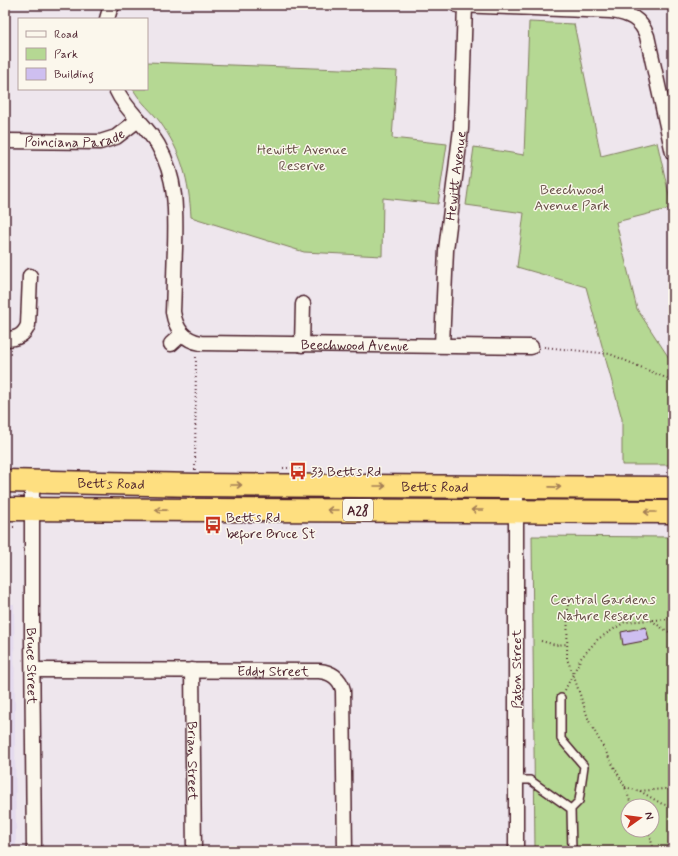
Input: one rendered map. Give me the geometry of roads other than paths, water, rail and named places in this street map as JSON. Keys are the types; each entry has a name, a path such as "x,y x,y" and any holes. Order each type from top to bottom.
{"highway":[{"name":"Betts Road","path":"5,481 197,485 673,488"},
{"name":"Betts Road","path":"5,509 200,511 516,510 673,512"}],"street":[{"path":"107,18 113,5"},
{"path":"456,5 612,11 626,14 639,14 647,36 673,153"},
{"name":"Hewitt Avenue","path":"442,345 446,250 461,129 465,5"},
{"path":"117,90 123,102 154,138 167,163 174,184 176,210 173,312 176,325 182,334 171,344"},
{"name":"Poinciana Parade","path":"5,141 105,141 121,134 138,120"},
{"path":"5,339 26,337 26,329 29,321 30,276"},
{"path":"302,345 303,304"},
{"name":"Beechwood Avenue","path":"182,334 191,340 202,344 530,347"},
{"name":"Bruce Street","path":"32,481 34,851"},
{"name":"Paton Street","path":"516,486 516,851"},
{"name":"Eddy Street","path":"33,670 319,671 330,673 340,681 344,695 345,851"},
{"name":"Brian Street","path":"192,670 194,851"}],"lane":[{"path":"561,698 561,738 584,766 579,801 571,809 572,851"},
{"path":"516,780 530,780 571,809"}],"place":[{"name":"33 Betts Rd","path":"298,471"},
{"name":"Betts Rd before Bruce St","path":"213,525"}],"park label":[{"name":"Hewitt Avenue Reserve","path":"302,158"},
{"name":"Beechwood Avenue Park","path":"572,198"},
{"name":"Central Gardens Nature Reserve","path":"603,608"}]}
